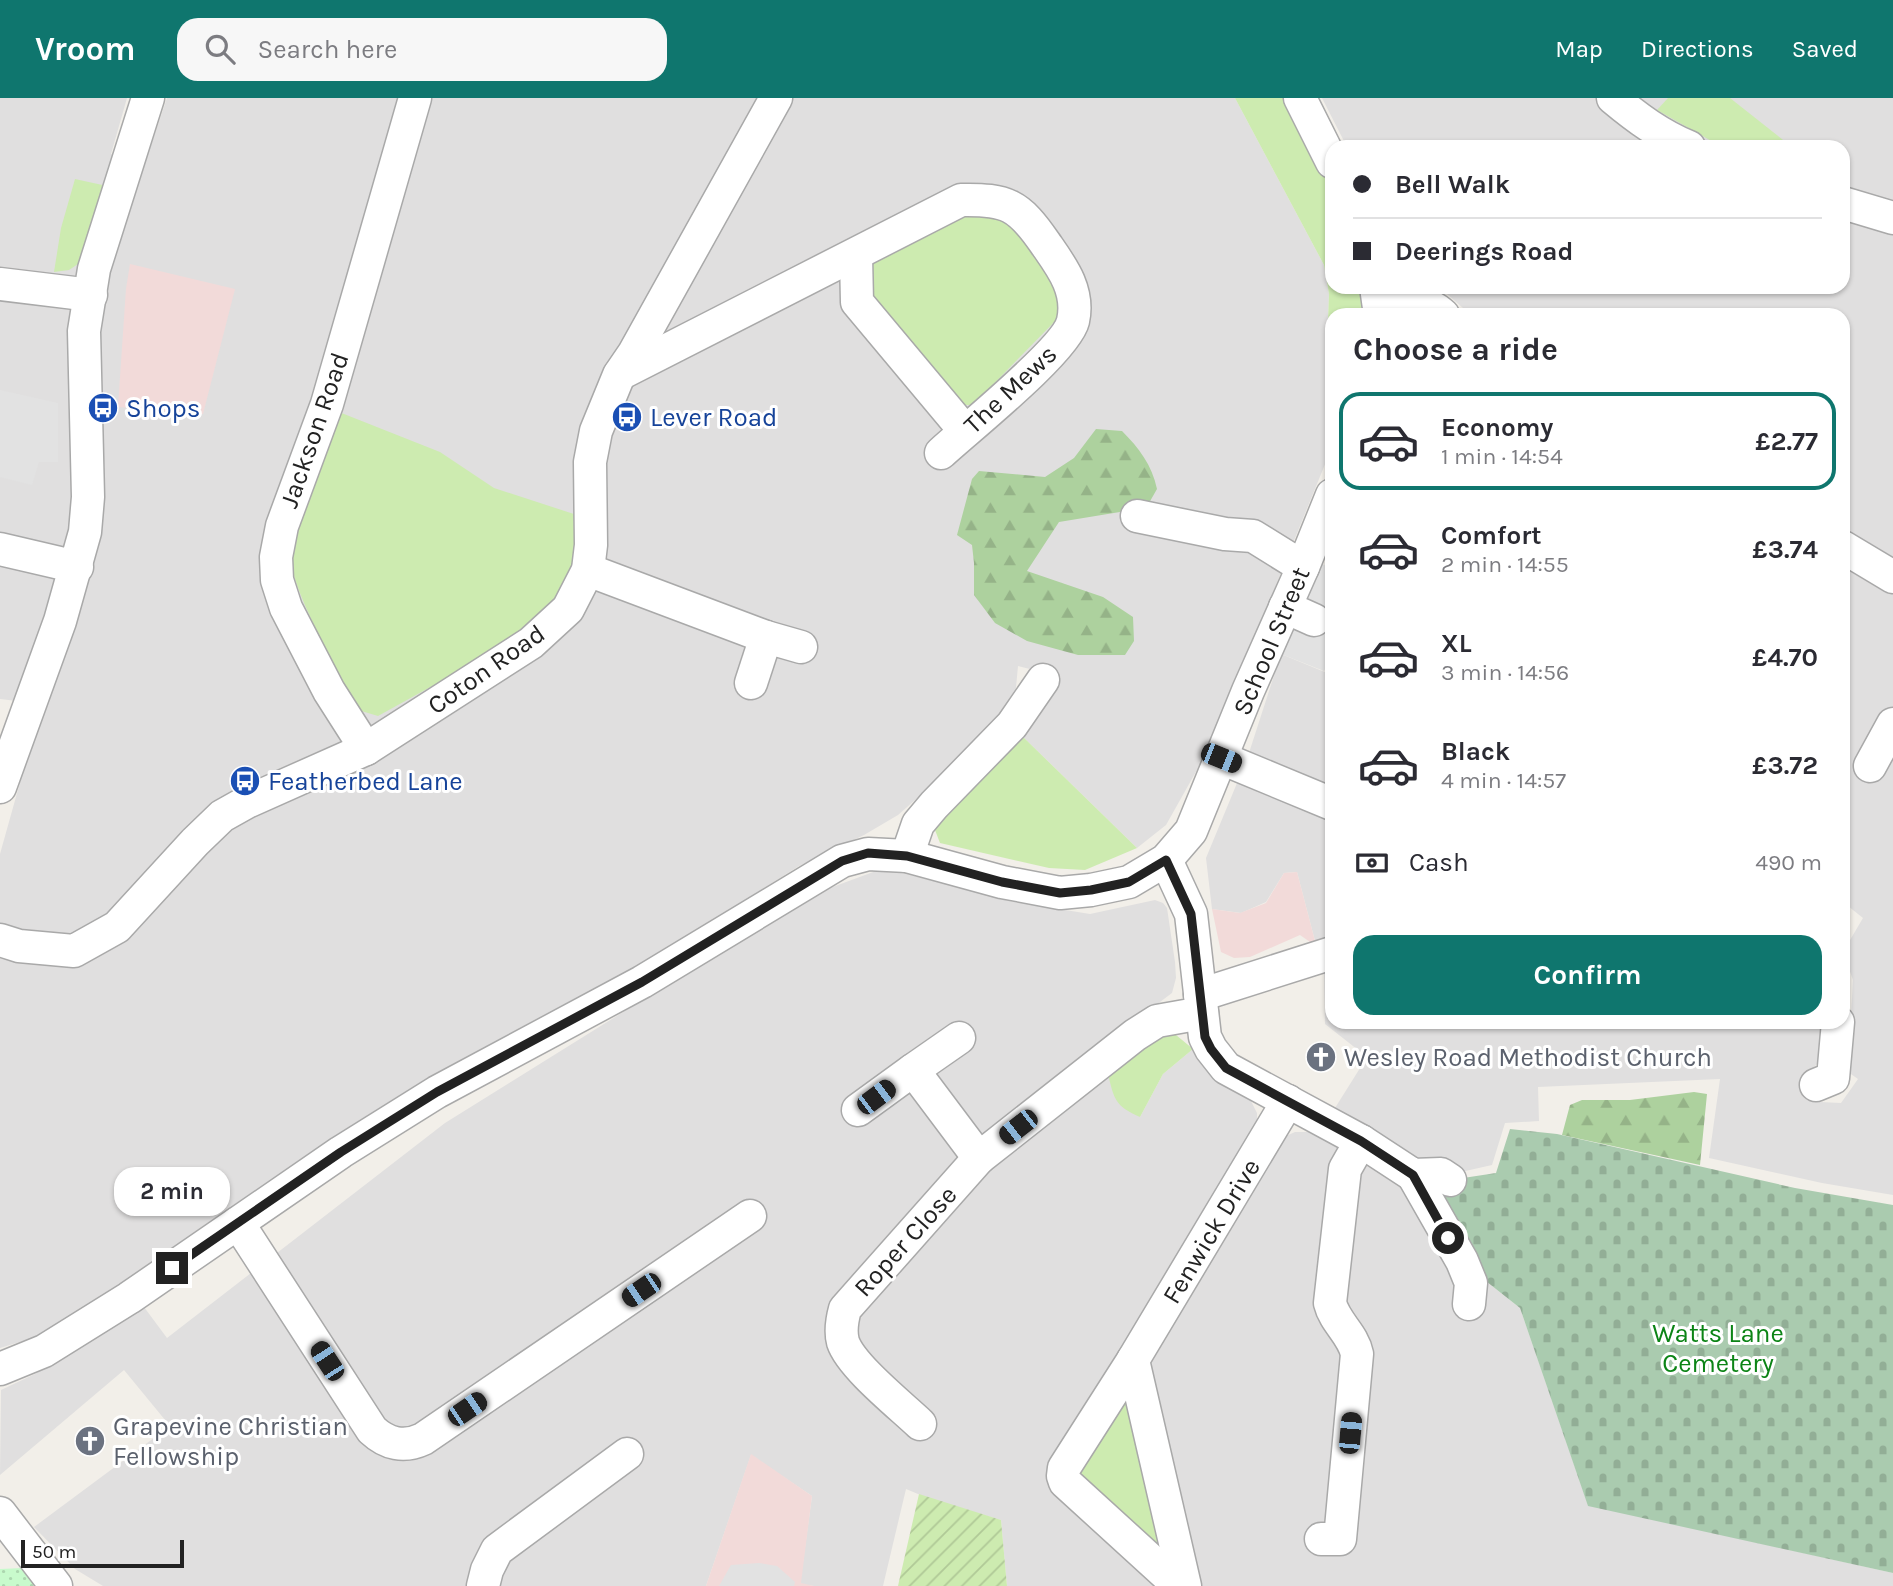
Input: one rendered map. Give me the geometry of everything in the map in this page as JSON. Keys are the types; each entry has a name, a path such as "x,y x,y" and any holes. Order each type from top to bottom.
{"street":[{"path":"0,787 60,621 85,532 88,497 84,331 94,269 148,98"},
{"name":"Jackson Road","path":"366,749 329,691 286,608 277,580 276,557 282,526 327,404 415,98"},
{"name":"Coton Road","path":"0,940 19,946 74,951 117,927 222,816 247,802 366,749 531,643 568,609 588,570 592,545 590,462 596,431 619,375 641,341 776,98"},
{"path":"1300,98 1325,148"},
{"path":"1613,98 1636,118 1672,140"},
{"name":"The Mews","path":"856,256 961,200 996,201 1014,207 1030,220 1068,276 1072,288 1073,321 1067,333 1045,359 941,453"},
{"path":"1850,205 1893,218"},
{"path":"619,375 856,256 857,302"},
{"path":"0,284 91,296"},
{"path":"797,285 818,286 857,302 965,431"},
{"path":"1401,308 1406,304 1427,302"},
{"path":"1138,516 1175,511 1225,534 1253,536 1303,566"},
{"name":"School Street","path":"0,1369 44,1351 129,1298 341,1152 437,1092 642,982 842,861 868,853 907,856 1002,882 1060,893 1129,882 1166,860 1191,831 1325,512"},
{"path":"0,549 77,566"},
{"path":"1850,551 1893,577"},
{"path":"588,570 801,648"},
{"path":"1285,607 1314,620"},
{"path":"751,683 766,637"},
{"path":"907,856 918,824 934,804 1012,725 1043,680"},
{"path":"1870,766 1893,724"},
{"path":"1221,758 1325,801"},
{"path":"1166,860 1191,914 1205,1037 1211,1049 1226,1068 1361,1141 1413,1175 1462,1261 1471,1283 1469,1304"},
{"name":"Roper Close","path":"920,1424 851,1357 843,1342 841,1321 845,1309 862,1287 979,1158 1135,1035 1157,1021 1325,956"},
{"path":"1832,1084 1837,1029"},
{"path":"858,1110 959,1038"},
{"path":"913,1070 979,1158"},
{"name":"Fenwick Drive","path":"1179,1586 1065,1482 1064,1468 1133,1360 1288,1101"},
{"path":"1321,1539 1340,1539 1357,1354 1354,1342 1333,1314 1330,1303 1345,1169 1361,1141"},
{"path":"1413,1175 1441,1174 1450,1180"},
{"path":"238,1223 372,1430 389,1441 410,1445 423,1439 750,1216"},
{"path":"1133,1360 1185,1586"},
{"path":"483,1586 497,1550 627,1454"},
{"path":"0,1513 56,1586"}],"shaded area":[{"path":"0,98 127,98 111,154 144,166 167,98 1235,98 1324,265 1325,294 1329,294 1328,308 1325,308 1325,464 1211,745 1166,825 1137,848 1018,732 1061,677 1018,666 1015,698 1006,720 898,815 864,835 799,866 629,973 421,1083 243,1199 112,1291 36,1337 0,1348 0,854 42,704 0,699"},
{"path":"1322,98 1893,98 1893,564 1850,539 1850,308 1463,308 1447,294 1850,294 1850,140 1343,140"},
{"path":"130,264 235,289 203,414 118,407"},
{"path":"0,390 58,403 58,462 39,462 32,485 0,477"},
{"path":"1322,564 1325,565 1325,669 1281,654"},
{"path":"1850,567 1893,590 1893,1195 1822,1183 1709,1158 1720,1079 1538,1087 1539,1121 1505,1123 1492,1165 1461,1172 1435,1169 1335,1108 1367,1057 1331,1029 1828,1029 1822,1059 1807,1074 1820,1102 1841,1103 1858,1079 1848,1072 1853,980 1850,972 1850,940 1863,918 1850,908"},
{"path":"1281,654 1325,672 1325,939 1315,941 1297,872 1284,873 1266,902 1241,913 1212,909 1206,858 1247,759"},
{"path":"884,868 1009,901 1090,914 1155,900 1163,903 1167,908 1175,962 1176,978 1172,993 1041,1091 1108,1074 1140,1117 1163,1074 1193,1049 1209,1073 1251,1101 1257,1113 1257,1125 1202,1214 1284,1137 1295,1132 1311,1132 1369,1160 1399,1182 1454,1279 1453,1309 1485,1310 1482,1278 1520,1308 1588,1505 1893,1573 1893,1586 1007,1586 1001,1520 935,1501 906,1489 883,1586 814,1586 800,1584 812,1496 751,1455 706,1586 103,1586 75,1569 34,1527 170,1426 124,1370 0,1475 1,1390 35,1374 144,1307 167,1338 445,1123 811,895"},
{"path":"1297,872 1315,941 1310,942 1300,935 1250,957 1234,958 1221,952 1212,909 1240,913 1266,903 1284,873"},
{"path":"751,1454 812,1496 801,1583 814,1586 706,1586"},
{"path":"759,1563 777,1566 795,1582 794,1586 719,1586 731,1565"}],"green space":[{"path":"1235,98 1284,98 1324,168 1325,271"},
{"path":"1668,98 1730,98 1783,140 1710,140 1657,110"},
{"path":"75,179 107,186 81,262 69,270 54,272 61,228"},
{"path":"992,207 1032,239 1066,310 973,405 957,405 863,289 866,259 923,226"},
{"path":"1329,294 1362,294 1361,308 1328,308"},
{"path":"339,412 440,452 494,488 580,516 586,536 563,597 483,658 378,716 358,710 307,609 292,568 290,553 291,536 301,500"},
{"path":"1096,429 1122,431 1144,457 1157,489 1149,503 1126,511 1059,522 1027,571 1103,597 1133,617 1134,641 1125,655 1078,655 1027,641 995,623 974,595 972,545 957,535 972,479 979,471 1045,477 1074,458"},
{"path":"1018,732 1137,848 1085,870 1049,868 940,843 935,830 937,817"},
{"path":"1162,1034 1176,1035 1193,1049 1163,1074 1140,1117 1117,1101 1108,1074"},
{"path":"1694,1092 1707,1094 1700,1165 1562,1135 1570,1105 1582,1100 1630,1100"},
{"name":"Watts Lane Cemetery","path":"1510,1129 1557,1134 1795,1188 1893,1205 1893,1573 1588,1506 1520,1308 1482,1278 1429,1189 1450,1180 1496,1173"},
{"path":"1123,1387 1159,1547 1077,1476"},
{"path":"919,1494 1001,1520 1007,1586 898,1586"},
{"path":"23,1568 42,1586 0,1586 0,1569"}],"place":[{"name":"Shops","path":"103,408"},
{"name":"Lever Road","path":"627,417"},
{"name":"Featherbed Lane","path":"245,781"},
{"name":"Wesley Road Methodist Church","path":"1321,1057"},
{"name":"Grapevine Christian Fellowship","path":"90,1441"}],"route":[{"path":"172,1268 341,1152 437,1092 642,982 842,861 868,853 907,856 1002,882 1060,893 1129,882 1166,860 1191,914 1205,1037 1211,1049 1226,1068 1361,1141 1413,1175 1448,1238"}]}
